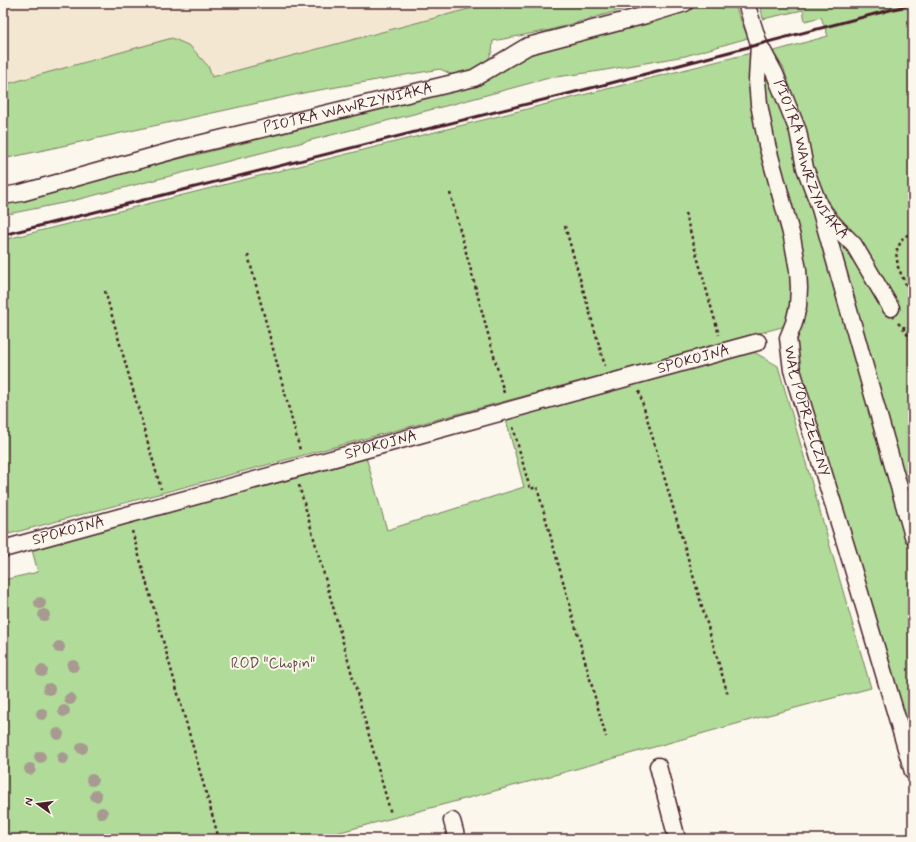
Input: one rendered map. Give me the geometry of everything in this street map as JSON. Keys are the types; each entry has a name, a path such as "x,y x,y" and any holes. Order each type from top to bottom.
{"street":[{"name":"PIOTRA WAWRZYNIAKA","path":"3,196 21,193 186,147 474,78 528,46 646,15 685,3"},
{"name":"PIOTRA WAWRZYNIAKA","path":"746,3 760,44 775,74 798,131 805,168 819,205 831,222 854,246 891,308"},
{"name":"WAŁ POPRZECZNY","path":"760,44 757,80 759,104 767,145 792,237 798,270 798,306 788,338 792,370 852,564 913,772"},
{"path":"819,205 913,536"},
{"name":"SPOKOJNA","path":"3,549 758,342"},
{"path":"658,766 677,839"},
{"path":"452,822 457,839"}],"path":[{"path":"450,193 530,489 537,487 606,737"},
{"path":"685,213 724,351"},
{"path":"565,226 610,382"},
{"path":"913,231 902,239 896,252 898,267 906,285 913,294"},
{"path":"248,255 300,467 391,814"},
{"path":"106,291 165,504"},
{"path":"902,327 913,343"},
{"path":"635,375 728,695"},
{"path":"127,515 219,839"}],"shaded area":[{"path":"3,3 491,3 90,109 3,137"}],"green space":[{"path":"491,3 646,3 550,30 493,41 492,52 485,66 457,77 440,69 308,92 3,159 3,85 172,38 190,46 208,66 212,77"},
{"path":"696,3 732,3 735,6 748,38 685,56 600,71 549,78 457,103 68,202 3,215 3,202 428,98 494,76 541,47"},
{"path":"760,3 913,3 913,772 792,370 802,315 764,113 764,68 794,139 814,209 853,234 830,204 814,172 784,69 776,56 771,52 828,36 821,17 805,21 803,10 763,19"},
{"path":"751,53 749,76 794,279 787,322 782,327 9,534 3,512 3,240"},
{"name":"ROD \"Chopin\"","path":"754,352 778,366 871,688 314,839 3,839 3,580 38,572 32,550 366,457 387,530 524,487 506,420"}],"railway":[{"path":"3,235 611,83 913,4"}]}
